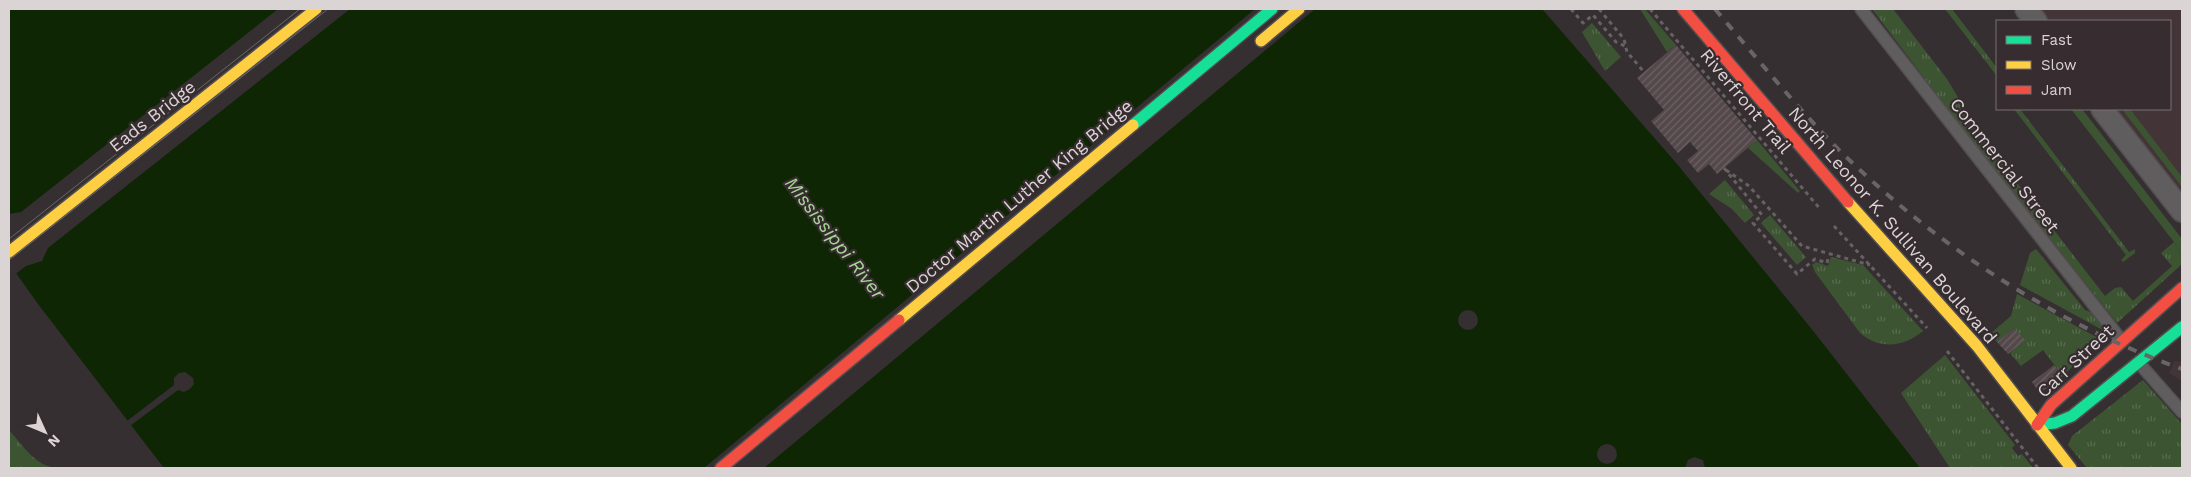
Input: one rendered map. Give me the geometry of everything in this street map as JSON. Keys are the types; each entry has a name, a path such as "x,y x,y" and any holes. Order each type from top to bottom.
{"main road":[{"name":"Eads Bridge","path":"9,252 316,9"},
{"name":"Doctor Martin Luther King Bridge","path":"721,468 1272,9"},
{"path":"1253,47 1299,9"},
{"name":"North Leonor K. Sullivan Boulevard","path":"1683,9 1865,222 1977,346 2071,468"},
{"name":"Carr Street","path":"2037,425 2051,405 2182,288"},
{"name":"Carr Street","path":"2037,425 2055,423 2072,416 2182,327"}],"street":[{"path":"2026,9 2035,20"},
{"path":"2103,110 2182,211"}],"lane":[{"name":"Commercial Street","path":"1861,9 2122,342"},
{"path":"2139,363 2182,412"}],"path":[{"path":"1571,9 1583,23 1593,15 1619,44 1626,46"},
{"path":"1599,9 1624,39 1627,52 1644,72"},
{"name":"Riverfront Trail","path":"1650,9 1821,210"},
{"path":"1829,254 1826,263 1815,259 1797,274 1753,223 1762,215 1724,168 1749,186 1800,245 1870,265"},
{"path":"1834,226 1927,328"},
{"path":"1947,351 2038,468"}],"shaded area":[{"path":"2038,9 2182,9 2182,196 2116,110 2171,110 2171,20 2047,20"},
{"path":"2174,361 2182,362 2182,381 2169,373"}],"green space":[{"path":"1640,9 1645,9 1676,45 1667,52"},
{"path":"1872,9 1893,9 1947,79 1981,136 2105,296 2115,288 2121,287 2133,301 2172,266 2161,253 2174,242 2182,257 2182,264 2117,323 1959,124"},
{"path":"1945,9 1952,9 1996,67 1996,75"},
{"path":"1592,23 1621,57 1605,71 1582,32"},
{"path":"2015,110 2021,110 2129,252 2135,249 2135,253 2123,262 2121,260 2126,255"},
{"path":"2072,110 2083,110 2182,239 2182,257 2174,242"},
{"path":"2123,110 2131,110 2182,177 2182,187"},
{"path":"1757,140 1800,191 1798,193 1748,148"},
{"path":"1725,180 1754,215 1745,223 1732,209 1709,194"},
{"path":"1770,215 1806,257 1797,265 1761,223"},
{"path":"2036,249 2085,310 2093,313 2108,333 2020,285 2030,253"},
{"path":"1831,257 1863,265 1923,331 1908,340 1892,344 1876,342 1860,333 1815,272 1812,265 1816,262 1828,266"},
{"path":"2017,294 2100,339 2063,376 2043,350 2021,366 2010,353 2024,340 2014,328 1997,342 1990,334 2011,316"},
{"path":"1945,355 2015,445 2012,448 2018,456 2022,454 2033,468 1950,468 1901,393"},
{"path":"2143,380 2182,424 2182,468 2087,468 2068,445 2072,436"},
{"path":"9,430 35,459 55,468 9,468"}],"water":[{"name":"Mississippi River","path":"9,9 1542,9 1677,164 1814,332 1920,468 164,468 38,304 9,263"}],"pier":[{"path":"278,9 350,9 48,248 42,261 26,266 14,275 9,267 9,214 21,212"},
{"path":"1255,9 1315,9 764,468 704,468"},
{"path":"1468,310 1475,313 1478,320 1475,327 1468,330 1461,327 1458,320 1461,313"},
{"path":"185,372 193,378 194,384 190,389 184,392 178,390 130,426 127,421 174,385 174,378 179,373"},
{"path":"1607,444 1614,447 1617,454 1614,461 1607,464 1600,461 1597,454 1600,447"},
{"path":"1694,457 1703,460 1705,468 1685,468 1688,460"}],"building":[{"path":"1676,45 1757,140 1717,174 1709,164 1698,173 1687,160 1698,151 1690,142 1678,153 1651,121 1664,110 1637,78"},
{"path":"2014,328 2025,340 2008,354 1997,342"},
{"path":"2054,365 2063,376 2040,393 2032,382"}],"tram line":[{"path":"9,239 300,9"},
{"path":"9,260 328,9"}],"railway":[{"path":"1715,9 1790,97 1837,148 1914,217 1955,248 2042,304 2087,329 2182,369"}],"traffic: fast":[{"path":"1133,125 1272,9"},
{"path":"2037,425 2055,423 2072,416 2182,327"}],"traffic: slow":[{"path":"9,252 316,9"},
{"path":"1261,41 1299,9"},
{"path":"899,320 1133,125"},
{"path":"1848,202 1977,346 2071,468"}],"traffic: jam":[{"path":"1683,9 1848,202"},
{"path":"2037,425 2051,405 2182,288"},
{"path":"721,468 899,320"}]}
